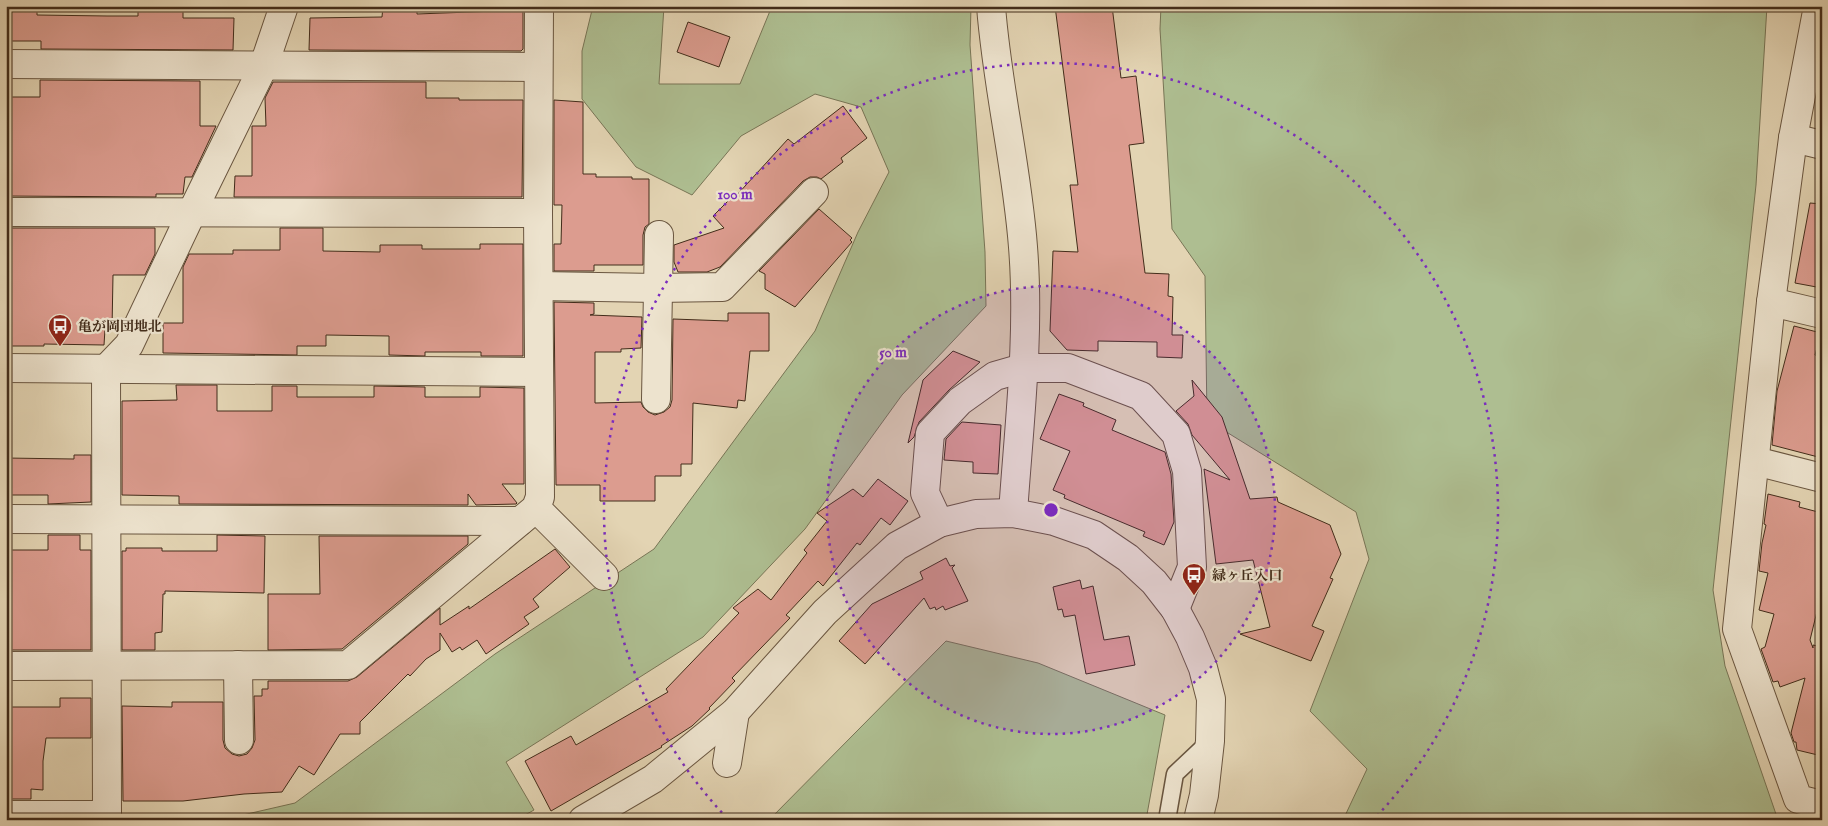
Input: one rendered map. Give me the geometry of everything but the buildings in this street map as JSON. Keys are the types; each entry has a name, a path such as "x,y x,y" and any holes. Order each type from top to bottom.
{"street":[{"path":"6,815 106,817 106,369 129,345 264,65 284,6"},
{"path":"6,666 348,665 528,514 540,497 538,372 539,6"},
{"path":"992,6 995,53 1013,164 1023,248 1025,305 1013,513"},
{"path":"1818,6 1793,138 1771,302 1737,629 1798,799 1822,805"},
{"path":"6,64 538,67"},
{"path":"1793,138 1822,145"},
{"path":"539,286 722,287 814,192"},
{"path":"6,212 538,213"},
{"path":"656,399 658,235"},
{"path":"1771,302 1822,314"},
{"path":"6,368 538,372"},
{"path":"939,523 925,492 930,433 960,400 995,376 1022,368 1068,368 1141,396 1176,434 1187,471 1192,567 1176,609"},
{"path":"1755,461 1822,478"},
{"path":"583,820 653,778 735,712 826,612 897,546 939,523 976,514 1013,513 1054,521 1094,534 1128,558 1154,582 1176,609 1203,668 1211,700 1210,741 1204,795 1198,820"},
{"path":"6,519 106,520 528,514 604,576"},
{"path":"238,665 238,740"},
{"path":"727,764 735,712"}],"lane":[{"path":"1167,820 1176,774 1210,741"}],"green space":[{"path":"593,6 664,6 659,84 740,84 772,6 971,6 970,45 985,252 986,306 902,395 805,529 703,637 506,762 534,810 516,820 221,820 295,803 495,654 654,549 815,331 858,232 889,172 861,107 815,94 741,136 692,195 636,167 582,99 582,51"},
{"path":"1161,6 1767,6 1756,185 1713,590 1725,666 1778,820 1343,820 1367,769 1310,711 1369,559 1356,512 1207,420 1205,276 1172,229 1160,29"},
{"path":"946,641 1038,663 1165,715 1146,820 769,820"}],"place":[{"name":"亀が岡団地北","path":"60,347"},
{"name":"緑ヶ丘入口","path":"1194,596"}]}
